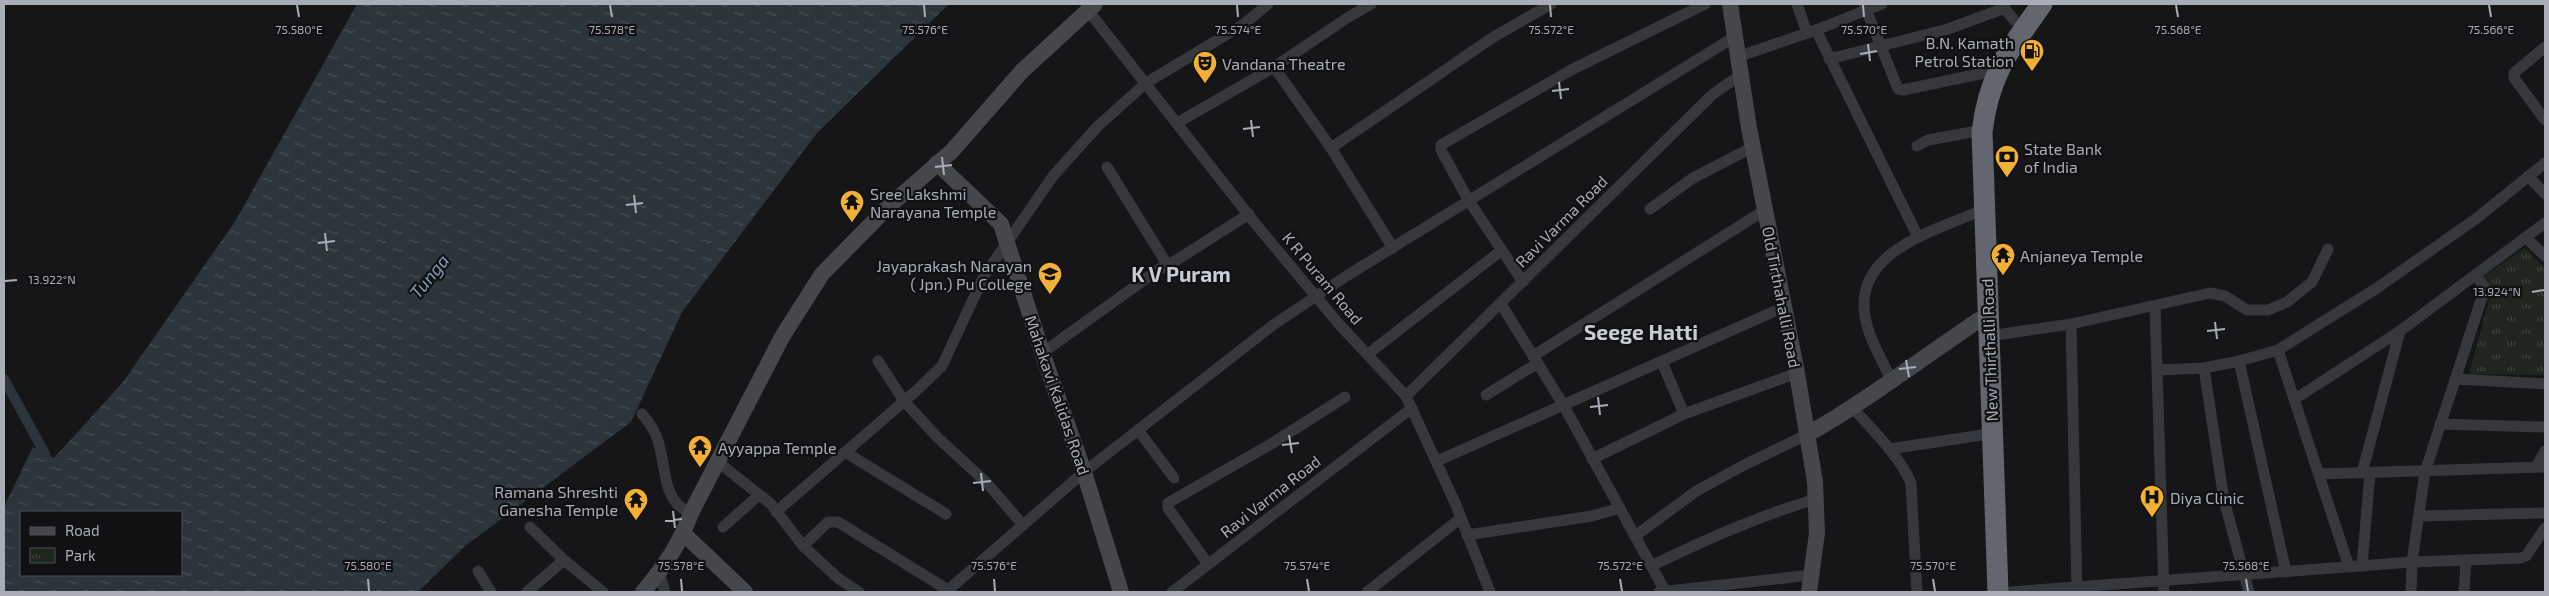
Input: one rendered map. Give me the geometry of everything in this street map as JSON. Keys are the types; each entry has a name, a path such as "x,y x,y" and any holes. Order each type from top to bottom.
{"highway":[{"path":"1988,592 1982,436 1984,328 1974,213 1972,132 1984,73 2021,9"},
{"name":"New Thirthalli Road","path":"1998,592 1984,328 1982,132 1985,106 1993,79 2002,62 2021,9"}],"street":[{"path":"776,512 942,366 984,276 1060,169 1098,126 1146,83 1244,24 1268,4"},
{"path":"1177,122 1274,66 1346,18 1372,4"},
{"path":"1331,148 1492,38 1551,4"},
{"path":"1523,282 1469,201 1441,150 1444,143 1571,70 1683,9 1705,4"},
{"name":"Old Tirthahalli Road","path":"1730,4 1740,56 1753,146 1808,434 1816,499 1817,534 1809,592"},
{"path":"1740,56 1812,32 1865,8 1882,4"},
{"path":"1800,5 1812,32 1829,59 1918,237"},
{"path":"643,592 670,560 684,534 691,513 782,337 822,274 888,207 952,151 1022,71 1091,6"},
{"name":"K R Puram Road","path":"1091,6 1146,83 1249,214 1316,296 1406,396 1461,518 1490,592"},
{"path":"1865,8 1879,46 1898,88 1903,90 1984,73"},
{"path":"1829,59 1948,30 2021,9"},
{"path":"802,546 828,522 838,522 947,591 1084,472 1273,325 1316,296 1736,36"},
{"path":"2545,47 2514,73 2514,78 2545,120"},
{"path":"1274,66 1331,148 1393,248"},
{"name":"Ravi Varma Road","path":"1406,396 1713,94 1742,74"},
{"path":"1917,146 1928,140 1972,132"},
{"path":"1650,209 1693,178 1753,146"},
{"path":"2157,370 2204,368 2278,350 2377,288 2476,218 2545,163"},
{"name":"Mahakavi Kalidas Road","path":"937,164 1001,224 1042,353 1084,472 1121,592"},
{"path":"1107,167 1165,261 1164,268"},
{"path":"2528,176 2545,194"},
{"path":"1486,395 1536,360 1765,210"},
{"path":"1892,379 1865,316 1864,298 1870,278 1879,263 1918,237 1974,213"},
{"path":"1042,353 1164,268 1249,214"},
{"path":"2295,399 2400,331 2476,276 2545,222"},
{"path":"2526,238 2545,256"},
{"path":"1635,536 1695,492 1742,466 1808,434 1853,408 1892,379 1984,328 2071,324 2210,293 2226,296 2247,310 2268,310 2287,302 2312,282 2328,249"},
{"path":"1368,354 1502,250"},
{"path":"2411,592 2412,562 2425,472 2485,288 2476,276"},
{"path":"1501,304 1564,406 1651,566 1661,592 1811,575"},
{"path":"2155,306 2164,587"},
{"path":"1436,461 1564,406 1784,307"},
{"path":"2071,324 2077,590"},
{"path":"2362,566 2366,473 2400,331"},
{"path":"2278,350 2349,567"},
{"path":"878,361 904,401 937,437 986,482 1023,525"},
{"path":"2239,361 2286,572"},
{"path":"1662,362 1684,414"},
{"path":"2204,368 2224,500 2248,592"},
{"path":"1592,459 1684,414 1797,373"},
{"path":"2455,379 2545,384"},
{"path":"1208,564 1168,508 1168,503 1271,444 1345,397"},
{"name":"Ravi Varma Road","path":"1172,592 1412,408"},
{"path":"1853,408 1889,449 1907,473 1911,483 1917,592"},
{"path":"642,414 653,428 659,442 668,489 677,505 691,513"},
{"path":"2440,424 2545,427"},
{"path":"1138,430 1174,478"},
{"path":"1889,449 1982,436"},
{"path":"2319,474 2541,467 2545,451"},
{"path":"845,452 946,514"},
{"path":"718,462 759,495 776,512 802,546 839,579 860,592"},
{"path":"723,527 759,495"},
{"path":"1651,566 1718,534 1782,508 1816,499"},
{"path":"1467,535 1592,516 1620,508"},
{"path":"2419,516 2545,513"},
{"path":"1367,592 1461,518"},
{"path":"530,527 564,560 603,592"},
{"path":"2010,592 2164,587 2286,572 2412,562 2466,561 2526,556 2545,528"},
{"path":"684,534 745,592"},
{"path":"527,592 564,560"},
{"path":"2464,592 2466,561"},
{"path":"478,571 491,592"},
{"path":"660,572 665,592"}],"green space":[{"path":"2525,248 2545,269 2545,375 2469,374 2492,290 2483,277"}],"water":[{"name":"Tunga","path":"357,4 949,4 817,133 682,312 631,422 465,546 418,592 4,592 4,507 33,447 54,458 123,382 236,220"}],"waterway":[{"path":"4,379 45,454"}],"place":[{"name":"B.N. Kamath Petrol Station","path":"2032,72"},
{"name":"Vandana Theatre","path":"1205,84"},
{"name":"State Bank of India","path":"2007,178"},
{"name":"Sree Lakshmi Narayana Temple","path":"852,223"},
{"name":"Anjaneya Temple","path":"2003,276"},
{"name":"Jayaprakash Narayan ( Jpn.) Pu College","path":"1050,295"},
{"name":"Ayyappa Temple","path":"700,468"},
{"name":"Diya Clinic","path":"2152,518"},
{"name":"Ramana Shreshti Ganesha Temple","path":"636,521"}],"district":[{"name":"K V Puram","path":"1181,273"},
{"name":"Seege Hatti","path":"1641,331"}]}
